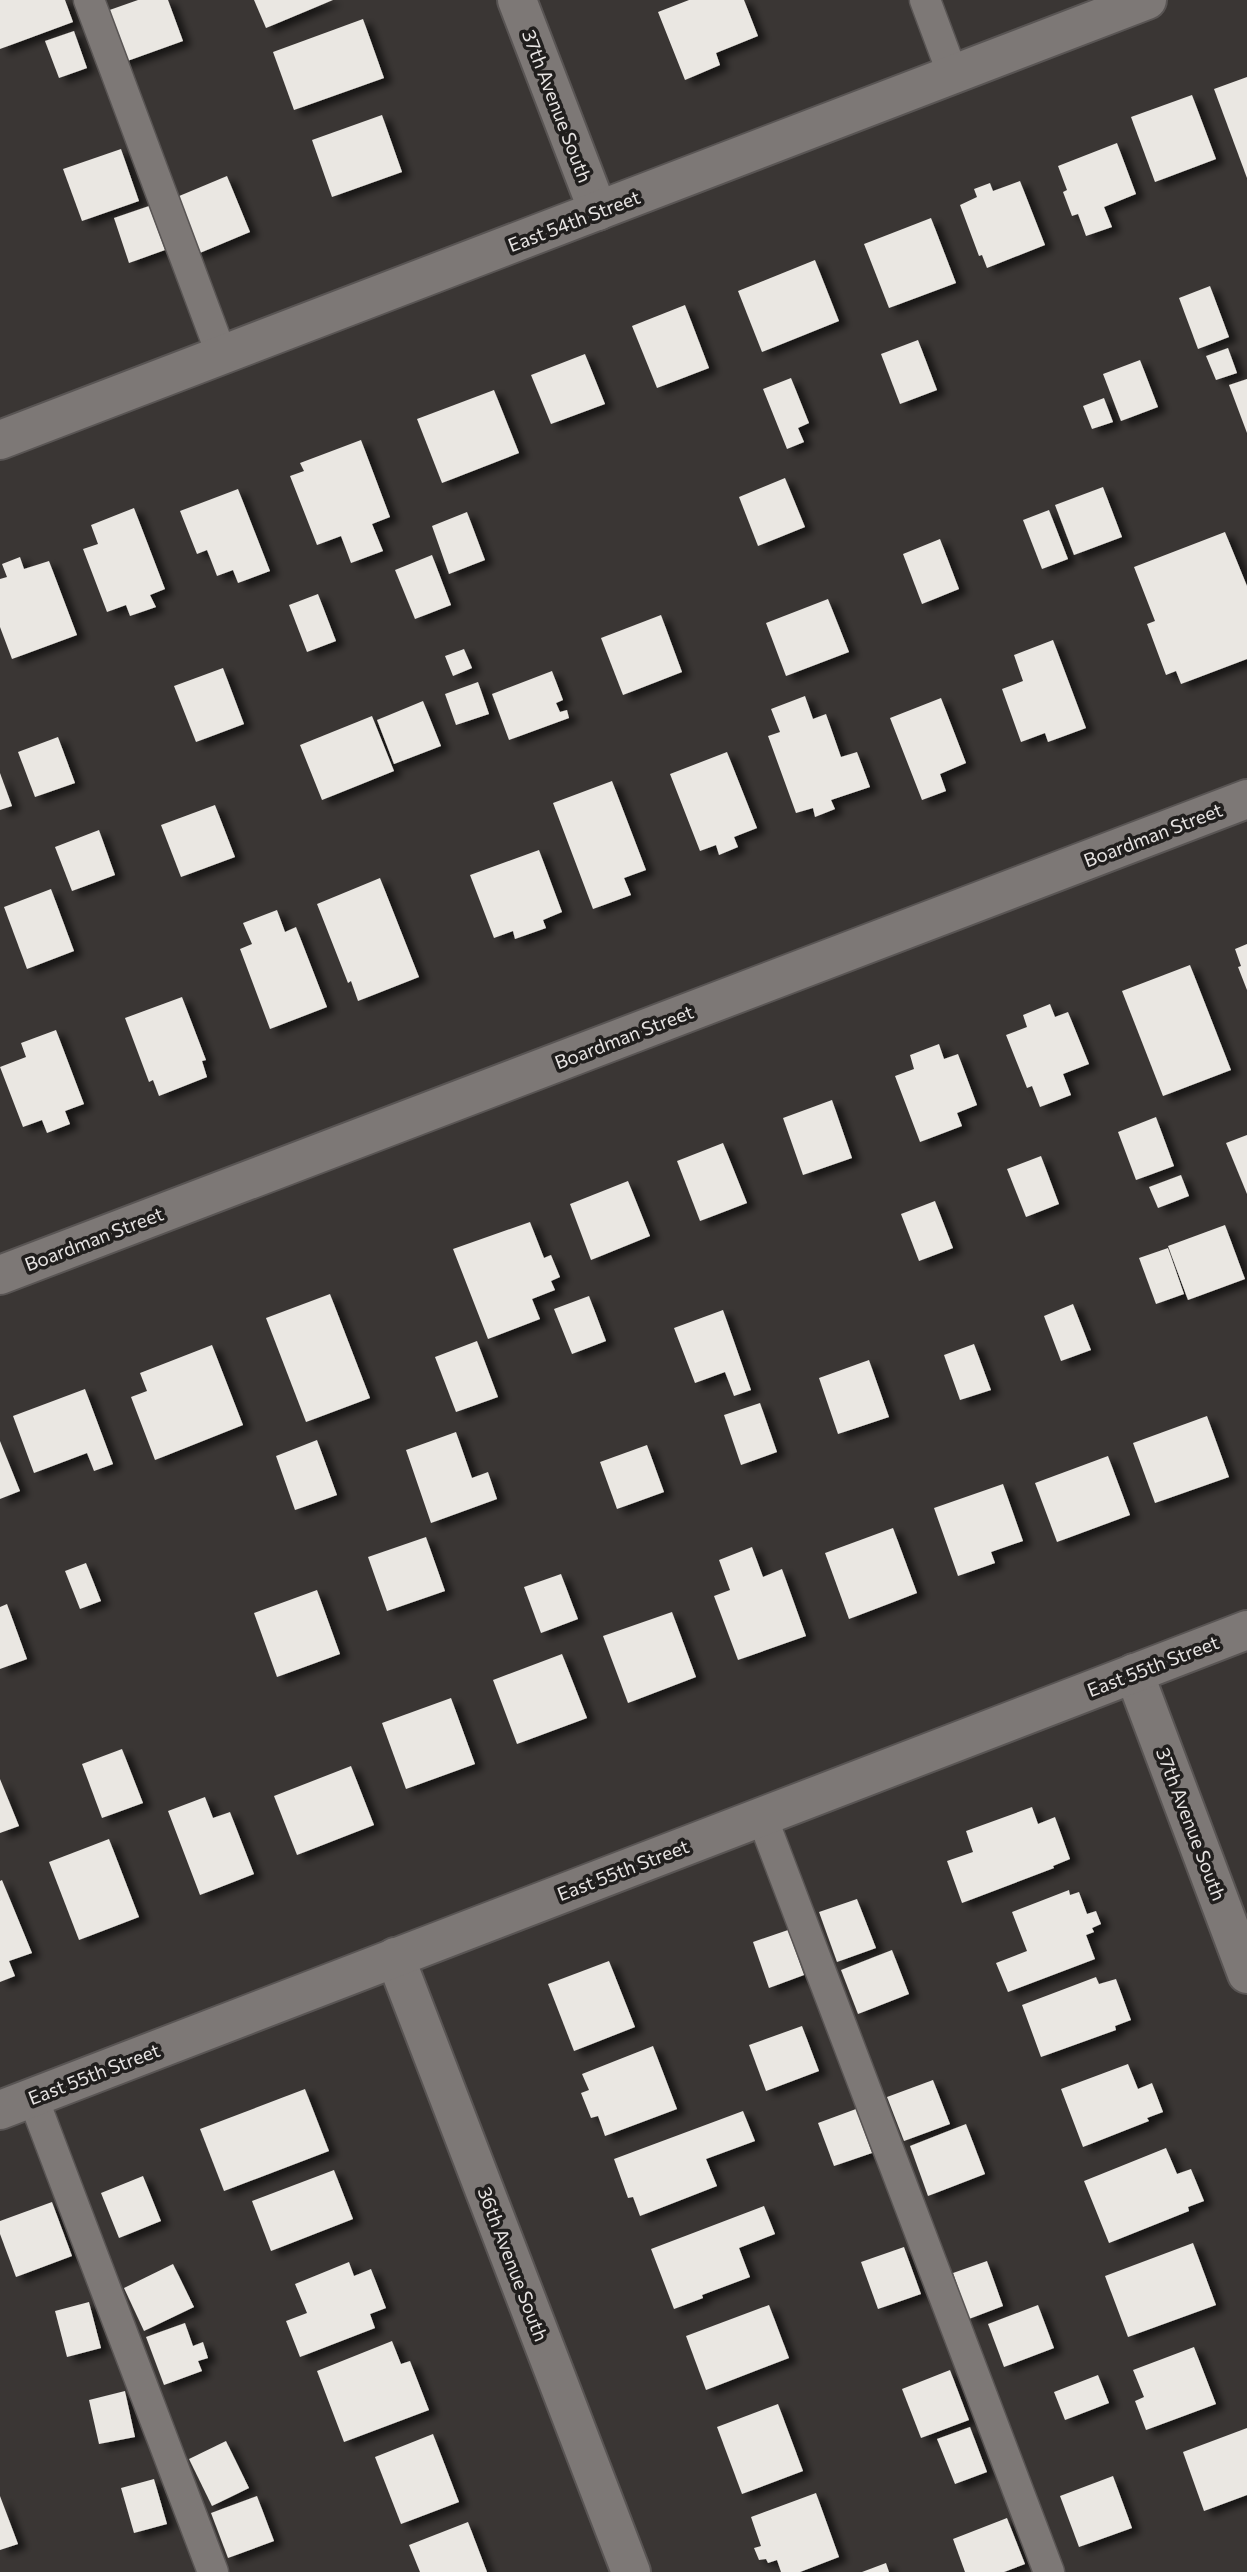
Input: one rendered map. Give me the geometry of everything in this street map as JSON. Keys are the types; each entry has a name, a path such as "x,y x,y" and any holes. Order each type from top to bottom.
{"street":[{"name":"37th Avenue South","path":"517,0 597,211"},
{"name":"East 54th Street","path":"0,440 1147,0"},
{"name":"Boardman Street","path":"0,1275 1247,799"},
{"name":"East 55th Street","path":"16,2104 1247,1630"},
{"name":"37th Avenue South","path":"1134,1673 1247,1974"},
{"name":"36th Avenue South","path":"395,1957 631,2572"}],"lane":[{"path":"89,0 222,356"},
{"path":"925,0 953,75"},
{"path":"762,1817 1049,2572"},
{"path":"16,2104 213,2572"}],"building":[{"path":"0,0 65,0 73,22 0,49"},
{"path":"138,0 168,0 183,41 119,64 101,13"},
{"path":"254,0 333,0 266,28"},
{"path":"689,0 744,0 758,36 716,53 720,65 685,80 658,12"},
{"path":"363,19 384,78 294,110 273,52"},
{"path":"74,31 87,68 59,78 45,41"},
{"path":"1247,77 1247,178 1214,89"},
{"path":"1192,95 1216,159 1155,182 1131,117"},
{"path":"382,115 402,172 332,197 312,140"},
{"path":"1117,143 1136,194 1104,207 1112,227 1086,236 1078,214 1072,216 1063,192 1067,190 1058,166"},
{"path":"121,149 139,201 82,221 63,169"},
{"path":"227,176 250,232 195,255 172,199"},
{"path":"1020,181 1045,245 987,268 982,255 979,256 960,205 977,197 974,189 990,183 993,191"},
{"path":"149,206 165,250 129,263 114,218"},
{"path":"931,218 956,283 889,308 864,244"},
{"path":"815,260 839,321 762,352 738,291"},
{"path":"1210,286 1229,337 1198,349 1179,298"},
{"path":"685,305 709,368 657,388 632,326"},
{"path":"918,340 937,390 900,404 881,354"},
{"path":"1228,348 1237,373 1216,380 1206,356"},
{"path":"585,354 605,404 551,424 531,375"},
{"path":"1140,360 1158,407 1121,421 1103,374"},
{"path":"791,378 809,423 798,428 804,442 787,449 763,389"},
{"path":"1247,379 1247,433 1229,385"},
{"path":"494,390 519,453 442,483 417,419"},
{"path":"1104,398 1113,422 1092,429 1083,406"},
{"path":"361,440 390,517 372,524 383,551 351,563 341,536 317,545 290,476 304,471 300,463"},
{"path":"785,478 805,527 758,546 739,497"},
{"path":"1103,487 1122,537 1074,555 1055,505"},
{"path":"238,489 270,571 238,583 233,570 217,576 207,550 197,554 180,511"},
{"path":"134,508 165,589 150,595 156,607 130,616 126,605 107,612 83,549 98,544 91,525"},
{"path":"1049,510 1068,559 1042,569 1023,520"},
{"path":"467,512 485,560 449,574 432,526"},
{"path":"1225,532 1247,586 1247,659 1181,684 1176,671 1166,675 1147,624 1155,621 1134,567"},
{"path":"940,539 959,589 922,604 903,554"},
{"path":"432,555 451,605 415,619 395,570"},
{"path":"20,557 24,569 49,561 77,635 12,659 0,627 0,579 7,577 2,564"},
{"path":"318,594 336,641 307,652 289,605"},
{"path":"828,599 849,652 786,676 766,623"},
{"path":"661,615 682,672 623,695 601,638"},
{"path":"1053,640 1086,728 1048,742 1045,733 1021,742 1002,689 1023,681 1014,655"},
{"path":"464,649 472,668 453,676 445,656"},
{"path":"223,668 244,724 196,742 174,686"},
{"path":"552,671 563,700 556,703 560,712 567,710 569,718 509,740 492,694"},
{"path":"478,682 489,714 456,725 445,694"},
{"path":"805,696 813,719 826,714 841,757 857,752 870,787 831,800 835,809 815,817 813,808 796,813 768,736 780,732 771,709"},
{"path":"941,698 966,763 940,774 946,791 922,800 890,718"},
{"path":"423,701 441,746 394,764 377,720"},
{"path":"372,716 394,771 322,800 300,745"},
{"path":"58,737 75,783 35,797 18,752"},
{"path":"727,752 757,828 734,837 738,847 719,855 716,845 700,851 670,774"},
{"path":"0,773 12,806 0,810"},
{"path":"612,781 646,870 624,878 631,895 593,909 553,803"},
{"path":"215,805 235,857 181,877 161,825"},
{"path":"99,830 115,875 72,891 55,847"},
{"path":"539,850 562,912 543,920 546,928 515,939 513,931 494,938 470,875"},
{"path":"380,878 419,977 358,1001 351,981 348,983 317,904"},
{"path":"51,889 74,951 27,969 4,907"},
{"path":"277,910 285,932 296,927 327,1007 270,1029 240,949 252,944 243,923"},
{"path":"1247,944 1247,990 1238,967 1241,966 1235,949"},
{"path":"1190,965 1231,1070 1163,1096 1122,991"},
{"path":"182,997 206,1060 202,1061 207,1077 159,1096 153,1080 149,1082 125,1018"},
{"path":"1050,1004 1055,1017 1068,1012 1089,1064 1063,1074 1071,1095 1040,1107 1032,1086 1027,1088 1006,1035 1027,1027 1023,1015"},
{"path":"56,1030 84,1104 65,1111 70,1124 47,1133 42,1120 23,1127 0,1067 26,1057 21,1043"},
{"path":"939,1044 944,1059 958,1054 977,1105 957,1113 962,1126 920,1142 895,1076 914,1069 910,1055"},
{"path":"832,1100 852,1158 803,1175 783,1118"},
{"path":"1156,1117 1174,1166 1136,1180 1118,1132"},
{"path":"1247,1135 1247,1194 1226,1143"},
{"path":"723,1143 747,1203 700,1221 677,1161"},
{"path":"1041,1156 1059,1204 1026,1217 1007,1169"},
{"path":"1181,1175 1189,1196 1158,1208 1149,1187"},
{"path":"628,1181 650,1236 591,1260 570,1204"},
{"path":"935,1201 953,1248 919,1261 901,1214"},
{"path":"530,1222 544,1258 551,1255 560,1277 551,1281 555,1290 532,1299 540,1319 488,1339 453,1249"},
{"path":"1225,1225 1245,1279 1188,1300 1168,1246"},
{"path":"1168,1248 1184,1294 1156,1304 1139,1258"},
{"path":"330,1294 370,1398 306,1422 266,1318"},
{"path":"589,1296 606,1341 572,1354 554,1309"},
{"path":"1073,1304 1091,1350 1061,1361 1044,1316"},
{"path":"723,1310 751,1390 734,1396 725,1372 695,1383 674,1328"},
{"path":"477,1341 498,1397 456,1412 435,1357"},
{"path":"974,1344 991,1390 960,1400 944,1355"},
{"path":"212,1345 243,1425 155,1460 131,1397 147,1391 140,1373"},
{"path":"869,1360 889,1417 838,1434 819,1378"},
{"path":"85,1389 113,1464 94,1471 87,1453 34,1473 13,1416"},
{"path":"760,1403 777,1452 741,1465 724,1415"},
{"path":"1207,1416 1229,1477 1155,1503 1133,1443"},
{"path":"456,1432 472,1478 488,1472 497,1499 431,1523 406,1450"},
{"path":"317,1440 337,1495 295,1510 276,1456"},
{"path":"0,1441 20,1491 0,1499"},
{"path":"647,1445 664,1492 617,1509 600,1462"},
{"path":"1108,1456 1130,1515 1057,1542 1035,1483"},
{"path":"1003,1484 1023,1541 991,1552 995,1563 958,1576 934,1508"},
{"path":"893,1528 917,1593 849,1619 825,1553"},
{"path":"426,1537 445,1591 387,1611 368,1557"},
{"path":"752,1547 763,1577 782,1569 806,1636 738,1660 714,1596 730,1590 719,1560"},
{"path":"86,1563 101,1601 80,1609 65,1571"},
{"path":"561,1574 578,1619 541,1633 524,1587"},
{"path":"317,1590 340,1654 277,1677 254,1613"},
{"path":"7,1604 27,1659 0,1669 0,1607"},
{"path":"672,1612 696,1677 628,1703 603,1636"},
{"path":"562,1654 587,1718 517,1744 493,1680"},
{"path":"451,1698 475,1764 406,1789 382,1723"},
{"path":"122,1749 143,1803 102,1818 82,1764"},
{"path":"351,1766 374,1825 297,1855 274,1796"},
{"path":"0,1779 19,1826 0,1833"},
{"path":"205,1797 213,1818 230,1812 254,1874 200,1895 168,1811"},
{"path":"1032,1807 1038,1824 1055,1817 1070,1859 1053,1866 1054,1868 962,1903 947,1861 973,1852 966,1831"},
{"path":"109,1839 139,1917 79,1940 49,1862"},
{"path":"2,1880 32,1953 9,1961 15,1976 0,1982 0,1881"},
{"path":"1069,1890 1070,1895 1079,1892 1087,1914 1096,1911 1101,1924 1092,1928 1094,1932 1086,1935 1095,1959 1008,1992 996,1963 1027,1951 1012,1912"},
{"path":"857,1899 876,1948 837,1962 819,1912"},
{"path":"788,1930 804,1975 769,1988 753,1942"},
{"path":"892,1950 909,1994 858,2014 841,1970"},
{"path":"609,1961 635,2027 574,2051 548,1984"},
{"path":"1096,1977 1099,1984 1116,1979 1131,2020 1115,2026 1116,2030 1041,2057 1022,2005"},
{"path":"802,2026 819,2071 766,2091 749,2045"},
{"path":"653,2046 677,2109 605,2136 598,2116 591,2118 581,2093 589,2090 582,2074"},
{"path":"1128,2064 1138,2089 1152,2083 1163,2112 1147,2118 1149,2121 1083,2147 1061,2089"},
{"path":"933,2080 950,2124 904,2141 887,2097"},
{"path":"305,2089 329,2151 224,2191 200,2129"},
{"path":"856,2109 872,2153 834,2166 818,2123"},
{"path":"743,2111 755,2141 706,2159 717,2186 640,2216 633,2197 628,2198 614,2159"},
{"path":"966,2124 985,2174 928,2196 910,2146"},
{"path":"1166,2148 1177,2174 1191,2169 1204,2201 1188,2207 1189,2211 1109,2243 1084,2181"},
{"path":"334,2170 353,2219 271,2251 252,2201"},
{"path":"143,2176 161,2221 119,2238 101,2193"},
{"path":"52,2202 72,2256 16,2277 0,2234 0,2221"},
{"path":"764,2206 775,2234 739,2248 750,2277 674,2309 651,2249"},
{"path":"1193,2243 1216,2305 1128,2337 1105,2276"},
{"path":"904,2247 921,2294 878,2309 861,2262"},
{"path":"987,2261 1003,2306 969,2319 953,2273"},
{"path":"349,2262 354,2276 371,2269 386,2308 370,2314 375,2328 300,2357 286,2321 307,2313 295,2284"},
{"path":"173,2264 194,2307 144,2331 124,2288"},
{"path":"89,2302 101,2348 67,2357 55,2311"},
{"path":"769,2305 789,2358 706,2390 686,2336"},
{"path":"1038,2305 1054,2348 1004,2367 988,2324"},
{"path":"185,2323 193,2346 203,2342 208,2358 198,2361 202,2371 164,2385 146,2337"},
{"path":"392,2341 401,2364 410,2361 429,2410 344,2442 317,2371"},
{"path":"1194,2347 1216,2404 1146,2430 1135,2401 1144,2397 1133,2370"},
{"path":"950,2370 969,2420 921,2438 902,2389"},
{"path":"1098,2375 1109,2403 1065,2420 1054,2392"},
{"path":"125,2391 135,2437 99,2444 89,2400"},
{"path":"778,2404 803,2471 742,2494 717,2427"},
{"path":"970,2427 987,2472 955,2484 937,2439"},
{"path":"1247,2428 1247,2495 1204,2511 1183,2452"},
{"path":"433,2434 459,2502 401,2524 375,2457"},
{"path":"226,2441 249,2488 212,2506 189,2459"},
{"path":"1113,2476 1132,2528 1079,2547 1060,2496"},
{"path":"154,2479 167,2524 134,2533 121,2488"},
{"path":"816,2493 839,2557 800,2572 781,2572 777,2560 768,2563 766,2559 759,2560 754,2548 761,2546 751,2517"},
{"path":"0,2496 18,2544 0,2550"},
{"path":"257,2496 274,2541 228,2558 211,2513"},
{"path":"1007,2518 1025,2564 1004,2572 965,2572 953,2539"},
{"path":"468,2522 487,2572 420,2572 409,2545"},
{"path":"886,2563 889,2572 862,2572"}]}
